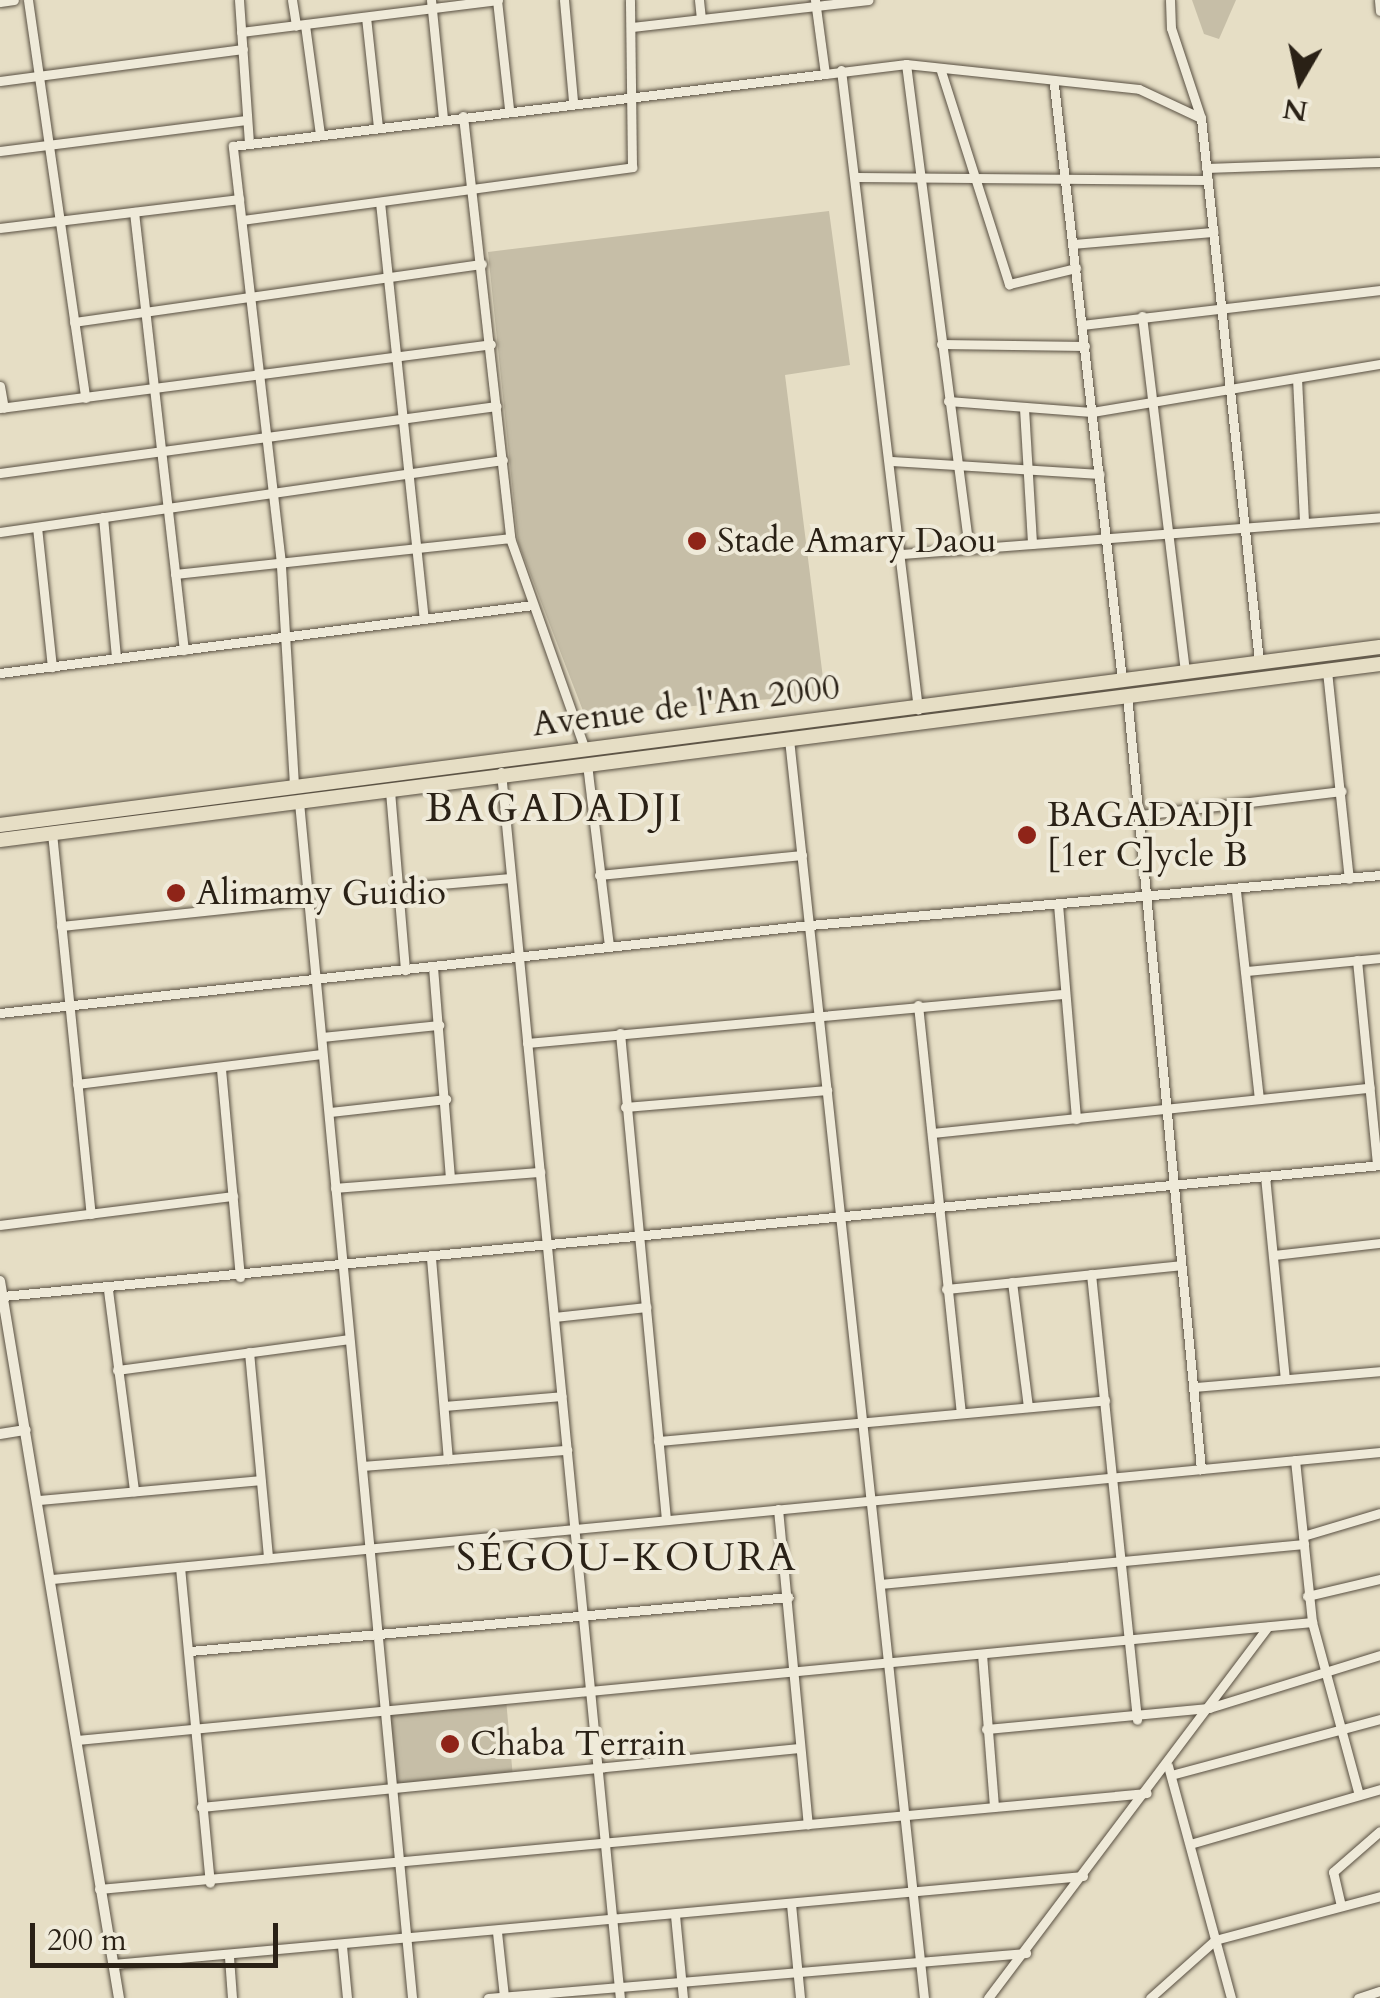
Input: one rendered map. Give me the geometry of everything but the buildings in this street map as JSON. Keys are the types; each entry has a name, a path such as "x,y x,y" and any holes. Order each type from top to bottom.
{"main road":[{"name":"Avenue de l'An 2000","path":"0,824 500,760 586,757 789,738 1122,680 1380,647"},
{"name":"Avenue de l'An 2000","path":"0,840 502,776 586,757 919,714 1127,696 1380,664"}],"street":[{"path":"0,2 14,0"},
{"path":"28,0 85,398"},
{"path":"239,0 248,144"},
{"path":"292,0 320,134"},
{"path":"241,32 431,4 497,0 510,109"},
{"path":"564,0 573,101"},
{"path":"242,220 632,168 636,94 630,0"},
{"path":"699,0 701,19"},
{"path":"760,0 761,13"},
{"path":"632,27 761,13 815,2 868,0"},
{"path":"1170,0 1171,28 1201,118 1259,662"},
{"path":"1379,0 1380,11"},
{"path":"815,2 824,74"},
{"path":"431,4 443,118"},
{"path":"366,16 378,126"},
{"path":"0,80 242,49"},
{"path":"294,786 282,639 281,563 233,146 573,101 906,64 1054,85 1140,89 1201,118"},
{"path":"906,64 968,549"},
{"path":"841,70 892,461 919,714"},
{"path":"941,71 1009,284 1076,268"},
{"path":"1054,85 1122,680"},
{"path":"463,116 510,538 586,757 609,947"},
{"path":"0,150 246,120"},
{"path":"1206,168 1380,162"},
{"path":"856,177 1208,180"},
{"path":"0,228 239,199"},
{"path":"380,202 424,619"},
{"path":"134,212 184,650"},
{"path":"1073,244 1213,232"},
{"path":"74,322 482,264"},
{"path":"1082,325 1221,305 1380,290"},
{"path":"1142,316 1185,672"},
{"path":"0,386 2,408 491,344"},
{"path":"941,344 1085,346"},
{"path":"948,401 1092,412 1380,364"},
{"path":"1297,378 1304,522"},
{"path":"0,473 497,406"},
{"path":"1024,408 1032,544"},
{"path":"0,532 503,460"},
{"path":"892,461 1100,474"},
{"path":"102,517 116,657"},
{"path":"903,554 1380,517"},
{"path":"37,527 52,667"},
{"path":"175,574 510,538"},
{"path":"0,672 533,605"},
{"path":"1327,672 1349,879"},
{"path":"1127,696 1201,1469"},
{"path":"789,738 924,1998"},
{"path":"500,760 586,1616 620,1998"},
{"path":"390,791 394,888 404,970"},
{"path":"1141,815 1342,791"},
{"path":"299,802 412,1998"},
{"path":"52,833 91,1214"},
{"path":"600,875 802,856"},
{"path":"0,1014 810,925 1149,900 1380,875"},
{"path":"394,888 511,878"},
{"path":"1236,891 1259,1099"},
{"path":"61,926 309,900"},
{"path":"1058,904 1076,1119"},
{"path":"1246,971 1380,958"},
{"path":"3,1296 108,1290 1379,1165 1356,960"},
{"path":"432,966 450,1177"},
{"path":"527,1043 1063,994"},
{"path":"918,1006 961,1413"},
{"path":"322,1037 439,1025"},
{"path":"620,1034 666,1520"},
{"path":"78,1084 321,1054"},
{"path":"220,1069 240,1277"},
{"path":"932,1133 1370,1088"},
{"path":"625,1107 827,1090"},
{"path":"330,1112 446,1099"},
{"path":"335,1188 540,1172"},
{"path":"1265,1176 1285,1379"},
{"path":"0,1225 234,1196"},
{"path":"1274,1255 1380,1244"},
{"path":"431,1258 448,1459"},
{"path":"946,1289 1181,1265"},
{"path":"1091,1274 1138,1720"},
{"path":"0,1281 119,1998"},
{"path":"1012,1282 1028,1407"},
{"path":"108,1290 134,1491"},
{"path":"554,1317 646,1308"},
{"path":"116,1370 349,1340"},
{"path":"249,1352 268,1558"},
{"path":"1195,1387 1380,1371"},
{"path":"444,1406 562,1396"},
{"path":"658,1441 1104,1400"},
{"path":"0,1434 26,1430"},
{"path":"362,1466 567,1450"},
{"path":"52,1579 1380,1452"},
{"path":"1295,1460 1307,1596 1358,1795"},
{"path":"38,1500 260,1480"},
{"path":"778,1509 808,1825"},
{"path":"880,1584 1303,1540 1380,1513"},
{"path":"180,1567 210,1883"},
{"path":"1307,1596 1380,1579"},
{"path":"190,1651 788,1597"},
{"path":"77,1740 1312,1622"},
{"path":"988,1998 1170,1770 1208,1708 1268,1626"},
{"path":"982,1654 994,1807"},
{"path":"986,1729 1138,1720 1208,1708 1330,1674 1380,1655"},
{"path":"1170,1770 1380,1719"},
{"path":"200,1807 799,1748"},
{"path":"1170,1770 1231,1998"},
{"path":"1190,1844 1380,1789"},
{"path":"99,1890 210,1883 1148,1793"},
{"path":"1341,1906 1333,1872 1380,1831"},
{"path":"113,1964 228,1957 1083,1876"},
{"path":"1150,1998 1215,1940 1380,1896"},
{"path":"790,1904 800,1998"},
{"path":"676,1915 683,1998"},
{"path":"497,1932 504,1996"},
{"path":"342,1946 347,1998"},
{"path":"488,1998 1026,1953"},
{"path":"228,1957 232,1998"},
{"path":"1358,1998 1380,1992"}],"shaded area":[{"path":"1192,0 1236,0 1219,39 1204,34"},
{"path":"829,211 850,365 785,375 825,694 585,716 518,542 488,252"},
{"name":"Chaba Terrain","path":"506,1699 513,1778 394,1789 387,1711"}],"place":[{"name":"Stade Amary Daou","path":"697,541"},
{"name":"BAGADADJI [1er C]ycle B","path":"1027,835"},
{"name":"Alimamy Guidio","path":"176,893"},
{"name":"Chaba Terrain","path":"450,1744"}],"district":[{"name":"BAGADADJI","path":"555,809"},
{"name":"SÉGOU-KOURA","path":"627,1558"}]}
